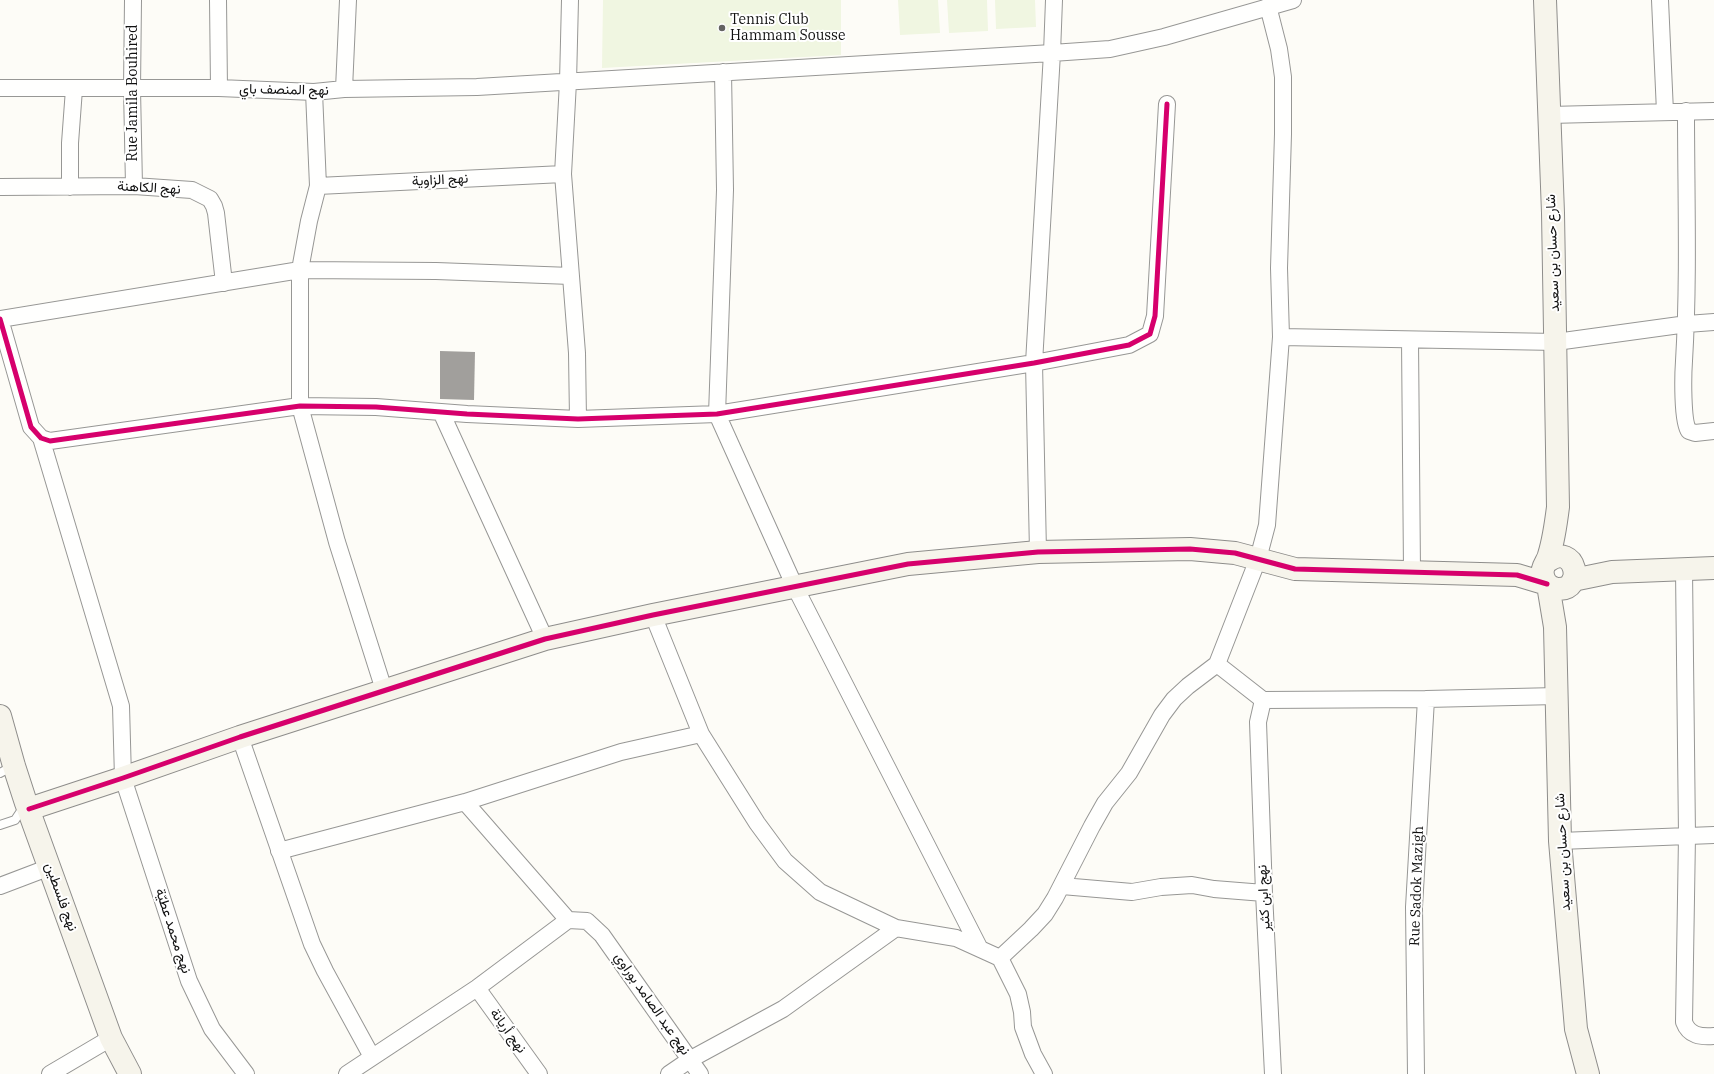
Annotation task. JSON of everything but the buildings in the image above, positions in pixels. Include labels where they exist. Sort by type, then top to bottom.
[{"type":"street","name":"Rue Jamila Bouhired","points":[[133,0],[132,89],[134,186]]},
{"type":"street","points":[[218,0],[219,88]]},
{"type":"street","points":[[344,89],[348,0]]},
{"type":"street","points":[[570,0],[568,82],[563,174],[577,353],[578,419]]},
{"type":"street","points":[[1038,552],[1034,363],[1054,0]]},
{"type":"street","name":"نهج المنصف باي","points":[[0,88],[219,88],[314,92],[344,89],[477,87],[1052,53],[1110,49],[1164,37],[1293,0]]},
{"type":"street","name":"شارع حسان بن سعيد","points":[[1545,0],[1556,342],[1558,507],[1547,573],[1555,627],[1560,841],[1576,1029],[1588,1074]]},
{"type":"street","points":[[1660,0],[1665,112]]},
{"type":"street","points":[[1000,958],[1045,914],[1062,886],[1095,820],[1105,804],[1129,773],[1162,715],[1174,699],[1217,664],[1258,559],[1267,525],[1281,337],[1279,268],[1283,77],[1279,49],[1268,6]]},
{"type":"street","points":[[723,72],[725,197],[717,414],[795,587],[980,949]]},
{"type":"street","points":[[70,187],[70,143],[74,89]]},
{"type":"street","points":[[314,92],[318,186],[309,221],[300,270],[300,406],[337,542],[384,690]]},
{"type":"street","points":[[41,438],[50,441],[300,406],[376,407],[578,419],[717,414],[1034,363],[1129,345],[1150,334],[1155,316],[1167,104]]},
{"type":"street","points":[[1686,111],[1686,324],[1684,407],[1687,428],[1695,433],[1714,431]]},
{"type":"street","points":[[1549,115],[1714,111]]},
{"type":"street","name":"نهج الزاوية","points":[[318,186],[563,174]]},
{"type":"street","name":"نهج الكاهنة","points":[[0,187],[134,186],[192,190],[210,199],[214,206],[224,283]]},
{"type":"street","points":[[0,319],[300,270],[436,271],[570,276]]},
{"type":"street","name":"نهج محمد عطيّة","points":[[0,319],[31,427],[41,438],[121,706],[124,778],[189,981],[212,1029],[246,1074]]},
{"type":"street","points":[[1281,337],[1556,342],[1686,324],[1714,322]]},
{"type":"street","points":[[1410,340],[1412,571]]},
{"type":"street","points":[[441,412],[545,639]]},
{"type":"street","name":"شارع حسان بن سعيد","points":[[1555,627],[1571,572],[1558,507]]},
{"type":"street","points":[[28,806],[124,778],[240,737],[545,639],[653,615],[908,564],[1038,552],[1190,549],[1236,553],[1295,569],[1517,575],[1532,572],[1547,573]]},
{"type":"street","points":[[1561,556],[1571,572],[1567,587],[1557,589],[1547,573],[1552,558],[1561,556]]},
{"type":"street","points":[[1571,572],[1714,568]]},
{"type":"street","points":[[1684,570],[1687,836],[1684,1022],[1689,1032],[1702,1037],[1714,1036]]},
{"type":"street","points":[[653,615],[701,734],[757,823],[785,860],[820,892],[896,928],[956,938],[1000,958],[1018,994],[1022,1012],[1023,1027],[1033,1054],[1044,1074]]},
{"type":"street","points":[[1217,664],[1263,700],[1426,699],[1557,696]]},
{"type":"street","name":"Rue Sadok Mazigh","points":[[1416,1074],[1414,907],[1426,699]]},
{"type":"street","name":"نهج ابن كثير","points":[[1263,700],[1258,722],[1264,893],[1273,1074]]},
{"type":"street","name":"نهج فلسطين","points":[[1,728],[7,769],[28,806],[111,1038],[130,1074]]},
{"type":"street","points":[[279,851],[465,802],[621,752],[701,734]]},
{"type":"street","points":[[240,737],[312,944],[324,971],[372,1057]]},
{"type":"street","points":[[347,1074],[477,988],[568,920],[465,802]]},
{"type":"street","points":[[1560,841],[1714,835]]},
{"type":"street","points":[[0,886],[50,867]]},
{"type":"street","points":[[1062,886],[1132,892],[1192,884],[1214,889],[1264,893]]},
{"type":"street","name":"نهج عبد الصامد بوراوي","points":[[568,920],[587,921],[602,935],[691,1059],[700,1074]]},
{"type":"street","points":[[669,1074],[691,1059],[783,1009],[896,928]]},
{"type":"street","name":"نهج أريانة","points":[[477,988],[539,1074]]},
{"type":"street","points":[[50,1074],[111,1038]]},
{"type":"lane","points":[[0,825],[15,820],[28,806]]},
{"type":"green space","name":"Tennis Club Hammam Sousse","points":[[603,0],[841,0],[841,55],[602,68]]},
{"type":"green space","points":[[898,0],[938,0],[940,33],[900,35]]},
{"type":"green space","points":[[947,0],[987,0],[988,31],[949,33]]},
{"type":"green space","points":[[995,0],[1035,0],[1036,27],[996,29]]},
{"type":"cycle path","points":[[0,319],[31,427],[41,438],[50,441],[300,406],[376,407],[467,414],[578,419],[717,414],[1034,363],[1129,345],[1150,334],[1155,316],[1167,104]]},
{"type":"cycle path","points":[[29,809],[240,737],[545,639],[653,615],[908,564],[1038,552],[1190,549],[1235,553],[1295,569],[1517,575],[1547,584]]},
{"type":"place","name":"Tennis Club Hammam Sousse","points":[[722,28]]}]
